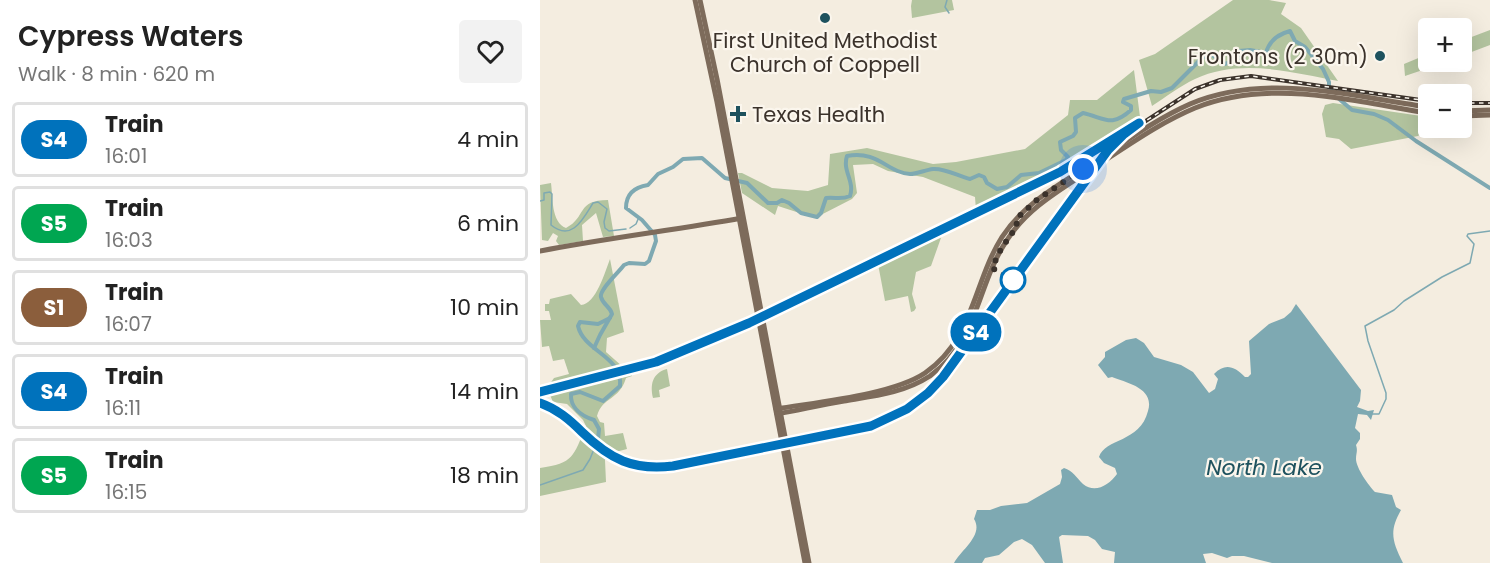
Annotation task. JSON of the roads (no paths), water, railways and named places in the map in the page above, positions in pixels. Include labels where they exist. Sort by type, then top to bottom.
[{"type":"main road","points":[[695,0],[724,124],[807,563]]},
{"type":"main road","points":[[700,0],[719,102]]},
{"type":"main road","points":[[1148,122],[1202,100],[1276,87],[1325,92],[1418,111]]},
{"type":"main road","points":[[1070,181],[1178,116],[1220,100],[1250,92],[1347,98],[1418,106]]},
{"type":"main road","points":[[1472,113],[1490,110]]},
{"type":"main road","points":[[1472,114],[1490,115]]},
{"type":"main road","points":[[778,411],[887,389],[930,372],[963,336],[975,317],[1000,245],[1017,222],[1070,181],[1167,115]]},
{"type":"main road","points":[[540,251],[601,239],[714,222],[718,219],[741,217]]},
{"type":"water","name":"North Lake","points":[[1296,304],[1361,390],[1357,407],[1368,411],[1374,410],[1371,420],[1367,415],[1358,414],[1355,428],[1360,433],[1360,439],[1356,445],[1356,459],[1363,477],[1375,492],[1392,495],[1396,507],[1401,510],[1393,536],[1403,563],[1272,563],[1244,556],[1227,558],[1212,553],[1203,554],[1206,563],[1114,563],[1115,552],[1102,549],[1095,540],[1088,536],[1062,535],[1059,537],[1063,563],[1045,563],[1032,545],[1022,539],[1014,542],[999,555],[985,558],[982,563],[954,563],[974,537],[976,525],[974,519],[977,510],[990,510],[1001,506],[1027,503],[1060,484],[1061,470],[1064,468],[1083,484],[1092,488],[1106,485],[1117,474],[1115,468],[1104,463],[1099,457],[1108,446],[1138,429],[1144,421],[1149,403],[1144,392],[1132,384],[1112,377],[1108,378],[1098,365],[1105,357],[1105,352],[1126,340],[1136,338],[1144,343],[1154,357],[1181,365],[1193,372],[1209,393],[1215,389],[1218,379],[1214,374],[1222,368],[1233,368],[1245,377],[1251,374],[1249,341],[1269,324],[1284,318]]},
{"type":"waterway","points":[[947,0],[945,7],[949,13]]},
{"type":"waterway","points":[[594,348],[612,314],[602,300],[603,290],[624,265],[645,264],[649,261],[656,241],[655,235],[642,220],[626,208],[628,199],[635,189],[648,185],[658,174],[683,159],[702,158],[725,178],[747,183],[768,203],[777,203],[782,200],[801,213],[817,217],[821,213],[826,198],[850,196],[847,156],[867,156],[902,173],[910,174],[938,169],[970,179],[979,175],[997,189],[1007,187],[1021,175],[1039,173],[1066,160],[1068,157],[1061,150],[1060,142],[1073,136],[1076,132],[1075,118],[1083,113],[1108,120],[1118,119],[1131,110],[1131,106],[1123,102],[1124,99],[1172,88],[1202,58],[1211,54],[1225,64],[1239,58],[1239,51],[1250,50],[1266,53],[1269,45],[1275,39],[1290,31],[1295,41],[1305,47],[1323,69],[1329,82],[1329,88],[1333,92]]},
{"type":"waterway","points":[[1338,98],[1352,110],[1374,114],[1388,120],[1416,141],[1490,188]]},
{"type":"waterway","points":[[540,201],[544,200],[544,193],[552,194],[551,225],[558,230],[571,230],[581,221],[593,203],[598,202],[607,209],[605,228],[609,231],[626,229]]},
{"type":"waterway","points":[[630,228],[636,224],[639,217]]},
{"type":"waterway","points":[[1371,414],[1379,414],[1386,399],[1386,393],[1365,326],[1394,310],[1442,277],[1470,263],[1474,244],[1467,236],[1468,234],[1490,231]]},
{"type":"waterway","points":[[598,439],[599,429],[594,420],[578,411],[572,403],[571,394],[580,392],[603,401],[620,386],[616,368],[588,342],[578,326],[580,322],[598,324],[610,318]]},
{"type":"waterway","points":[[540,485],[583,470],[598,439]]},
{"type":"railway","points":[[540,405],[573,424],[611,457],[626,465],[645,469],[670,468],[864,429],[892,419],[918,403],[943,379],[1112,149],[1138,126],[1195,89],[1220,80],[1251,76],[1418,100]]},
{"type":"railway","points":[[1472,103],[1490,103]]},
{"type":"railway","points":[[540,392],[643,365],[679,353],[758,318],[1034,185],[1114,139]]},
{"type":"train","name":"S4","points":[[540,392],[656,362],[749,323],[1060,172],[1139,123],[1108,150],[943,377],[917,402],[891,418],[860,429],[660,468],[626,463],[612,456],[603,451],[562,414],[540,403]]},
{"type":"place","name":"First United Methodist Church of Coppell","points":[[825,18]]},
{"type":"place","name":"Frontons (2 30m)","points":[[1380,56]]},
{"type":"place","name":"Texas Health","points":[[738,114]]}]
